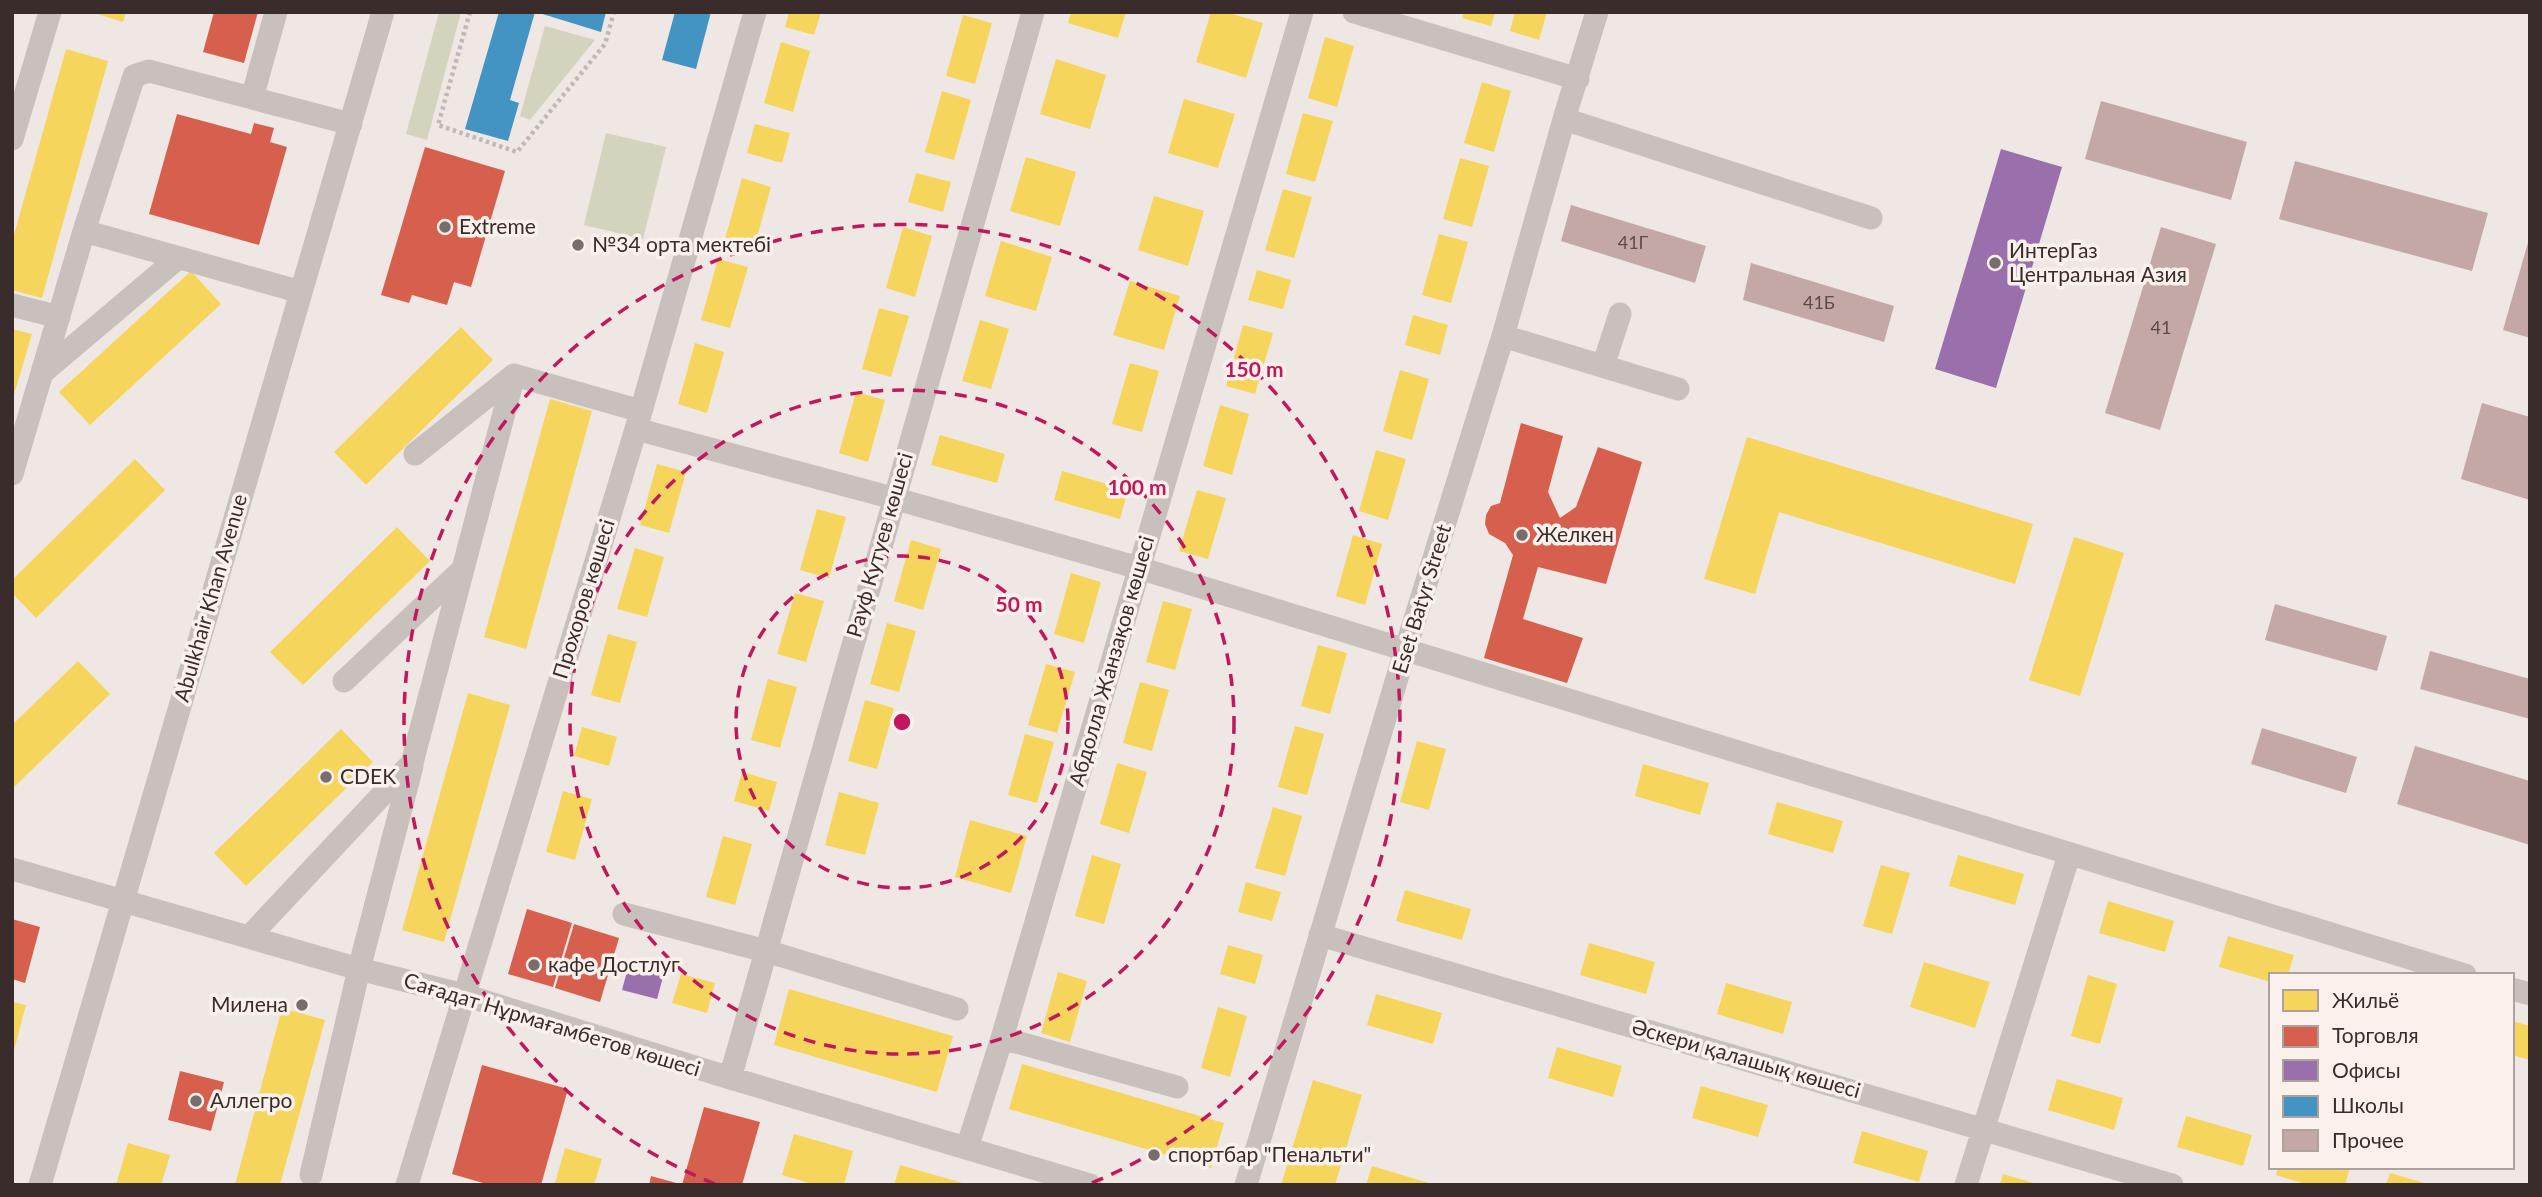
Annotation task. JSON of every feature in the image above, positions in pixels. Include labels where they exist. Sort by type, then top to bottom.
[{"type":"street","points":[[12,139],[50,12]]},
{"type":"street","points":[[252,98],[275,12]]},
{"type":"street","name":"Abulkhair Khan Avenue","points":[[40,1185],[383,12]]},
{"type":"street","name":"Прохоров көшесі","points":[[407,1185],[639,420],[755,12]]},
{"type":"street","name":"Рауф Кутуев көшесі","points":[[730,1078],[1033,12]]},
{"type":"street","name":"Абдолла Жанзақов көшесі","points":[[967,1148],[1002,1038],[1302,12]]},
{"type":"street","points":[[1354,12],[1578,79]]},
{"type":"street","name":"Eset Batyr Street","points":[[1246,1185],[1406,648],[1503,336],[1564,119],[1598,12]]},
{"type":"street","points":[[12,474],[84,231],[134,76],[149,71],[351,124]]},
{"type":"street","points":[[1564,119],[1871,218]]},
{"type":"street","points":[[84,231],[301,292]]},
{"type":"street","points":[[42,373],[178,258]]},
{"type":"street","points":[[12,305],[59,317]]},
{"type":"street","points":[[1603,366],[1620,313]]},
{"type":"street","points":[[1503,336],[1678,389]]},
{"type":"street","points":[[514,375],[639,420],[893,498],[1406,648],[2069,855],[2458,973]]},
{"type":"street","points":[[415,454],[514,375]]},
{"type":"street","points":[[311,1175],[359,970],[514,375]]},
{"type":"street","points":[[344,681],[463,569]]},
{"type":"street","points":[[249,937],[412,763]]},
{"type":"street","points":[[1966,1185],[2069,855]]},
{"type":"street","name":"Сағадат Нұрмағамбетов көшесі","points":[[12,869],[359,970],[464,995],[967,1148],[1048,1179],[1090,1185]]},
{"type":"street","points":[[624,914],[766,951],[957,1009]]},
{"type":"street","name":"Әскери қалашық көшесі","points":[[1320,935],[2172,1185]]},
{"type":"street","points":[[1002,1038],[1177,1087]]},
{"type":"path","points":[[470,12],[438,125],[517,152],[606,44],[614,12]]},
{"type":"green space","points":[[439,12],[461,12],[427,140],[406,134]]},
{"type":"green space","points":[[545,26],[595,40],[530,120],[520,116]]},
{"type":"green space","points":[[606,133],[666,147],[643,239],[584,225]]},
{"type":"building: Жильё","points":[[91,12],[126,12],[123,22]]},
{"type":"building: Жильё","points":[[789,12],[821,12],[814,35],[785,27]]},
{"type":"building: Жильё","points":[[1071,12],[1126,12],[1118,38],[1068,23]]},
{"type":"building: Жильё","points":[[1211,12],[1226,12],[1263,23],[1246,78],[1196,62]]},
{"type":"building: Жильё","points":[[1464,12],[1495,12],[1491,26],[1462,18]]},
{"type":"building: Жильё","points":[[1515,12],[1547,12],[1539,40],[1510,31]]},
{"type":"building: Жильё","points":[[963,15],[992,23],[975,84],[946,76]]},
{"type":"building: Жильё","points":[[1325,37],[1354,46],[1337,107],[1308,98]]},
{"type":"building: Жильё","points":[[781,42],[810,51],[793,112],[764,103]]},
{"type":"building: Жильё","points":[[66,49],[108,61],[42,298],[12,290],[12,242]]},
{"type":"building: Жильё","points":[[1056,59],[1106,75],[1090,129],[1040,114]]},
{"type":"building: Жильё","points":[[1482,82],[1511,91],[1494,152],[1464,143]]},
{"type":"building: Жильё","points":[[942,91],[971,100],[954,160],[925,152]]},
{"type":"building: Жильё","points":[[1184,99],[1235,114],[1218,168],[1168,153]]},
{"type":"building: Жильё","points":[[1303,113],[1333,121],[1315,182],[1286,174]]},
{"type":"building: Жильё","points":[[755,124],[790,133],[782,163],[747,153]]},
{"type":"building: Жильё","points":[[1026,157],[1076,172],[1060,226],[1010,211]]},
{"type":"building: Жильё","points":[[1460,158],[1489,166],[1472,227],[1443,219]]},
{"type":"building: Жильё","points":[[916,173],[951,182],[943,212],[908,202]]},
{"type":"building: Жильё","points":[[742,178],[771,187],[754,248],[725,239]]},
{"type":"building: Жильё","points":[[1283,189],[1312,197],[1294,258],[1265,250]]},
{"type":"building: Жильё","points":[[1154,196],[1204,211],[1188,266],[1138,250]]},
{"type":"building: Жильё","points":[[903,227],[932,236],[915,297],[886,288]]},
{"type":"building: Жильё","points":[[1439,234],[1468,242],[1451,303],[1422,295]]},
{"type":"building: Жильё","points":[[1001,241],[1052,257],[1036,311],[985,296]]},
{"type":"building: Жильё","points":[[718,259],[748,267],[730,328],[701,320]]},
{"type":"building: Жильё","points":[[1257,270],[1291,280],[1283,309],[1248,300]]},
{"type":"building: Жильё","points":[[191,271],[221,304],[90,425],[59,392]]},
{"type":"building: Жильё","points":[[1130,281],[1180,296],[1164,350],[1113,335]]},
{"type":"building: Жильё","points":[[879,308],[909,316],[891,377],[862,369]]},
{"type":"building: Жильё","points":[[1413,315],[1448,325],[1440,355],[1405,345]]},
{"type":"building: Жильё","points":[[980,320],[1009,329],[991,389],[962,381]]},
{"type":"building: Жильё","points":[[1243,325],[1273,333],[1255,394],[1226,386]]},
{"type":"building: Жильё","points":[[461,327],[493,360],[366,485],[334,452]]},
{"type":"building: Жильё","points":[[12,329],[32,334],[13,398],[12,398]]},
{"type":"building: Жильё","points":[[695,343],[724,352],[707,413],[678,404]]},
{"type":"building: Жильё","points":[[1130,363],[1159,371],[1142,432],[1112,424]]},
{"type":"building: Жильё","points":[[1400,370],[1429,379],[1412,440],[1383,431]]},
{"type":"building: Жильё","points":[[856,392],[885,400],[868,462],[839,453]]},
{"type":"building: Жильё","points":[[550,399],[592,411],[526,649],[484,637]]},
{"type":"building: Жильё","points":[[1220,405],[1249,414],[1232,475],[1203,466]]},
{"type":"building: Жильё","points":[[940,435],[1005,454],[997,483],[931,465]]},
{"type":"building: Жильё","points":[[1747,437],[2033,524],[2015,584],[1779,512],[1755,594],[1704,579]]},
{"type":"building: Жильё","points":[[1376,450],[1406,459],[1388,520],[1359,511]]},
{"type":"building: Жильё","points":[[135,459],[165,490],[36,618],[12,593],[12,580]]},
{"type":"building: Жильё","points":[[657,464],[686,472],[669,533],[640,525]]},
{"type":"building: Жильё","points":[[1062,471],[1128,490],[1120,519],[1054,500]]},
{"type":"building: Жильё","points":[[1197,490],[1226,498],[1208,559],[1179,551]]},
{"type":"building: Жильё","points":[[817,509],[846,517],[829,578],[800,570]]},
{"type":"building: Жильё","points":[[397,527],[430,561],[303,685],[270,652]]},
{"type":"building: Жильё","points":[[1353,535],[1382,544],[1365,605],[1336,596]]},
{"type":"building: Жильё","points":[[2074,537],[2124,553],[2080,696],[2029,680]]},
{"type":"building: Жильё","points":[[911,540],[941,549],[923,610],[894,601]]},
{"type":"building: Жильё","points":[[635,548],[664,557],[647,617],[617,609]]},
{"type":"building: Жильё","points":[[1071,573],[1101,582],[1084,643],[1054,634]]},
{"type":"building: Жильё","points":[[795,593],[824,601],[806,662],[777,654]]},
{"type":"building: Жильё","points":[[1163,601],[1192,609],[1175,670],[1146,662]]},
{"type":"building: Жильё","points":[[887,623],[916,631],[899,692],[870,684]]},
{"type":"building: Жильё","points":[[608,634],[637,642],[620,703],[591,695]]},
{"type":"building: Жильё","points":[[1318,645],[1347,653],[1330,714],[1301,706]]},
{"type":"building: Жильё","points":[[78,661],[110,694],[12,789],[12,725]]},
{"type":"building: Жильё","points":[[1046,664],[1075,672],[1057,733],[1028,725]]},
{"type":"building: Жильё","points":[[768,679],[797,687],[780,748],[751,740]]},
{"type":"building: Жильё","points":[[1140,682],[1169,690],[1152,751],[1123,743]]},
{"type":"building: Жильё","points":[[468,693],[510,705],[444,942],[402,930]]},
{"type":"building: Жильё","points":[[865,700],[894,708],[877,769],[848,761]]},
{"type":"building: Жильё","points":[[1295,726],[1324,734],[1307,795],[1278,787]]},
{"type":"building: Жильё","points":[[582,727],[617,737],[609,766],[574,756]]},
{"type":"building: Жильё","points":[[341,729],[373,762],[246,886],[214,853]]},
{"type":"building: Жильё","points":[[1025,734],[1054,742],[1037,803],[1008,795]]},
{"type":"building: Жильё","points":[[1417,741],[1446,749],[1429,810],[1400,802]]},
{"type":"building: Жильё","points":[[1117,763],[1147,772],[1129,833],[1100,824]]},
{"type":"building: Жильё","points":[[1643,764],[1709,783],[1700,815],[1635,796]]},
{"type":"building: Жильё","points":[[742,772],[777,782],[769,811],[734,801]]},
{"type":"building: Жильё","points":[[563,791],[592,799],[575,860],[546,852]]},
{"type":"building: Жильё","points":[[839,792],[879,803],[865,855],[825,845]]},
{"type":"building: Жильё","points":[[1777,802],[1843,821],[1833,853],[1768,834]]},
{"type":"building: Жильё","points":[[1273,807],[1302,816],[1285,876],[1255,868]]},
{"type":"building: Жильё","points":[[970,820],[1027,836],[1011,893],[955,877]]},
{"type":"building: Жильё","points":[[723,836],[752,844],[735,905],[706,897]]},
{"type":"building: Жильё","points":[[1092,855],[1121,864],[1104,924],[1075,916]]},
{"type":"building: Жильё","points":[[1958,855],[2024,874],[2015,905],[1949,886]]},
{"type":"building: Жильё","points":[[1881,865],[1910,873],[1892,934],[1863,926]]},
{"type":"building: Жильё","points":[[1246,882],[1281,892],[1272,921],[1238,912]]},
{"type":"building: Жильё","points":[[1405,890],[1471,909],[1462,940],[1396,921]]},
{"type":"building: Жильё","points":[[2108,901],[2174,921],[2165,952],[2099,933]]},
{"type":"building: Жильё","points":[[2228,936],[2294,955],[2289,973],[2269,973],[2269,981],[2219,967]]},
{"type":"building: Жильё","points":[[1589,943],[1655,962],[1646,994],[1580,975]]},
{"type":"building: Жильё","points":[[1228,945],[1263,955],[1255,984],[1220,974]]},
{"type":"building: Жильё","points":[[1924,962],[1990,982],[1975,1028],[1910,1007]]},
{"type":"building: Жильё","points":[[1058,972],[1087,981],[1070,1042],[1041,1033]]},
{"type":"building: Жильё","points":[[681,974],[715,983],[707,1013],[672,1003]]},
{"type":"building: Жильё","points":[[2088,975],[2117,984],[2100,1044],[2071,1036]]},
{"type":"building: Жильё","points":[[1726,983],[1792,1002],[1783,1034],[1717,1014]]},
{"type":"building: Жильё","points":[[789,989],[953,1036],[937,1092],[774,1045]]},
{"type":"building: Жильё","points":[[1376,994],[1442,1013],[1433,1044],[1367,1025]]},
{"type":"building: Жильё","points":[[12,1002],[26,1005],[13,1054],[12,1054]]},
{"type":"building: Жильё","points":[[1218,1007],[1247,1016],[1230,1077],[1201,1068]]},
{"type":"building: Жильё","points":[[282,1008],[325,1020],[280,1185],[235,1185]]},
{"type":"building: Жильё","points":[[2514,1022],[2530,1026],[2530,1060],[2514,1056]]},
{"type":"building: Жильё","points":[[1557,1047],[1622,1066],[1613,1097],[1548,1078]]},
{"type":"building: Жильё","points":[[1022,1064],[1224,1123],[1211,1168],[1009,1109]]},
{"type":"building: Жильё","points":[[2057,1079],[2123,1098],[2114,1130],[2048,1110]]},
{"type":"building: Жильё","points":[[1313,1080],[1362,1095],[1335,1185],[1281,1185]]},
{"type":"building: Жильё","points":[[1701,1086],[1768,1105],[1758,1137],[1692,1118]]},
{"type":"building: Жильё","points":[[2186,1116],[2252,1135],[2243,1166],[2177,1147]]},
{"type":"building: Жильё","points":[[1862,1131],[1928,1151],[1919,1182],[1853,1163]]},
{"type":"building: Жильё","points":[[794,1134],[853,1151],[844,1185],[816,1185],[782,1175]]},
{"type":"building: Жильё","points":[[128,1143],[170,1155],[161,1185],[116,1185]]},
{"type":"building: Жильё","points":[[565,1148],[602,1159],[594,1185],[555,1183]]},
{"type":"building: Жильё","points":[[900,1165],[966,1184],[966,1185],[894,1185]]},
{"type":"building: Жильё","points":[[1372,1166],[1432,1184],[1432,1185],[1366,1185]]},
{"type":"building: Жильё","points":[[2278,1169],[2349,1169],[2345,1185],[2309,1185],[2276,1175]]},
{"type":"building: Жильё","points":[[2390,1173],[2428,1184],[2428,1185],[2386,1185]]},
{"type":"building: Жильё","points":[[2003,1174],[2037,1184],[2000,1185]]},
{"type":"building: Торговля","points":[[214,12],[258,12],[244,63],[203,52]]},
{"type":"building: Торговля","points":[[177,114],[251,134],[254,123],[274,128],[270,142],[287,147],[259,245],[149,214]]},
{"type":"building: Торговля","name":"Extreme","points":[[425,147],[505,171],[471,287],[454,282],[447,305],[412,295],[409,303],[381,295]]},
{"type":"building: Торговля","points":[[1521,423],[1563,436],[1548,492],[1560,518],[1576,507],[1598,447],[1642,462],[1606,584],[1538,567],[1523,619],[1583,638],[1567,683],[1484,658],[1513,555],[1505,543],[1489,534],[1485,524],[1486,515],[1491,506],[1500,503]]},
{"type":"building: Торговля","points":[[527,909],[572,923],[553,987],[508,974]]},
{"type":"building: Торговля","points":[[12,919],[40,927],[25,983],[12,979]]},
{"type":"building: Торговля","points":[[574,924],[619,938],[600,1002],[555,988]]},
{"type":"building: Торговля","points":[[482,1065],[568,1089],[541,1185],[490,1185],[452,1174]]},
{"type":"building: Торговля","name":"Аллегро","points":[[180,1071],[224,1082],[211,1131],[168,1120]]},
{"type":"building: Торговля","points":[[704,1107],[760,1122],[742,1185],[682,1185]]},
{"type":"building: Торговля","points":[[651,1176],[680,1184],[680,1185],[649,1185]]},
{"type":"building: Офисы","points":[[2001,149],[2062,167],[1996,388],[1935,369]]},
{"type":"building: Офисы","points":[[630,960],[665,970],[657,999],[622,990]]},
{"type":"building: Школы","points":[[499,12],[535,12],[510,100],[519,103],[508,141],[465,129]]},
{"type":"building: Школы","points":[[536,12],[606,12],[601,32]]},
{"type":"building: Школы","points":[[675,12],[711,12],[696,69],[662,60]]},
{"type":"building: Прочее","points":[[2101,101],[2247,142],[2231,200],[2085,159]]},
{"type":"building: Прочее","points":[[2295,161],[2488,213],[2472,271],[2279,219]]},
{"type":"building: Прочее","points":[[1571,205],[1706,246],[1695,283],[1561,241]]},
{"type":"building: Прочее","points":[[2161,227],[2216,244],[2160,430],[2105,413]]},
{"type":"building: Прочее","points":[[2530,240],[2530,338],[2503,330]]},
{"type":"building: Прочее","points":[[1751,263],[1894,306],[1884,342],[1743,300]]},
{"type":"building: Прочее","points":[[2482,403],[2530,417],[2530,500],[2461,479]]},
{"type":"building: Прочее","points":[[2275,604],[2387,636],[2377,671],[2265,640]]},
{"type":"building: Прочее","points":[[2430,651],[2530,679],[2530,719],[2420,689]]},
{"type":"building: Прочее","points":[[2262,728],[2357,757],[2346,793],[2251,764]]},
{"type":"building: Прочее","points":[[2415,746],[2530,781],[2530,845],[2397,804]]},
{"type":"place","name":"Extreme","points":[[445,227]]},
{"type":"place","name":"№34 орта мектебі","points":[[578,245]]},
{"type":"place","name":"ИнтерГаз Центральная Азия","points":[[1995,263]]},
{"type":"place","name":"Желкен","points":[[1522,535]]},
{"type":"place","name":"CDEK","points":[[326,777]]},
{"type":"place","name":"кафе Достлуг","points":[[534,965]]},
{"type":"place","name":"Милена","points":[[302,1005]]},
{"type":"place","name":"Аллегро","points":[[196,1101]]},
{"type":"place","name":"спортбар \"Пенальти\"","points":[[1154,1155]]}]
